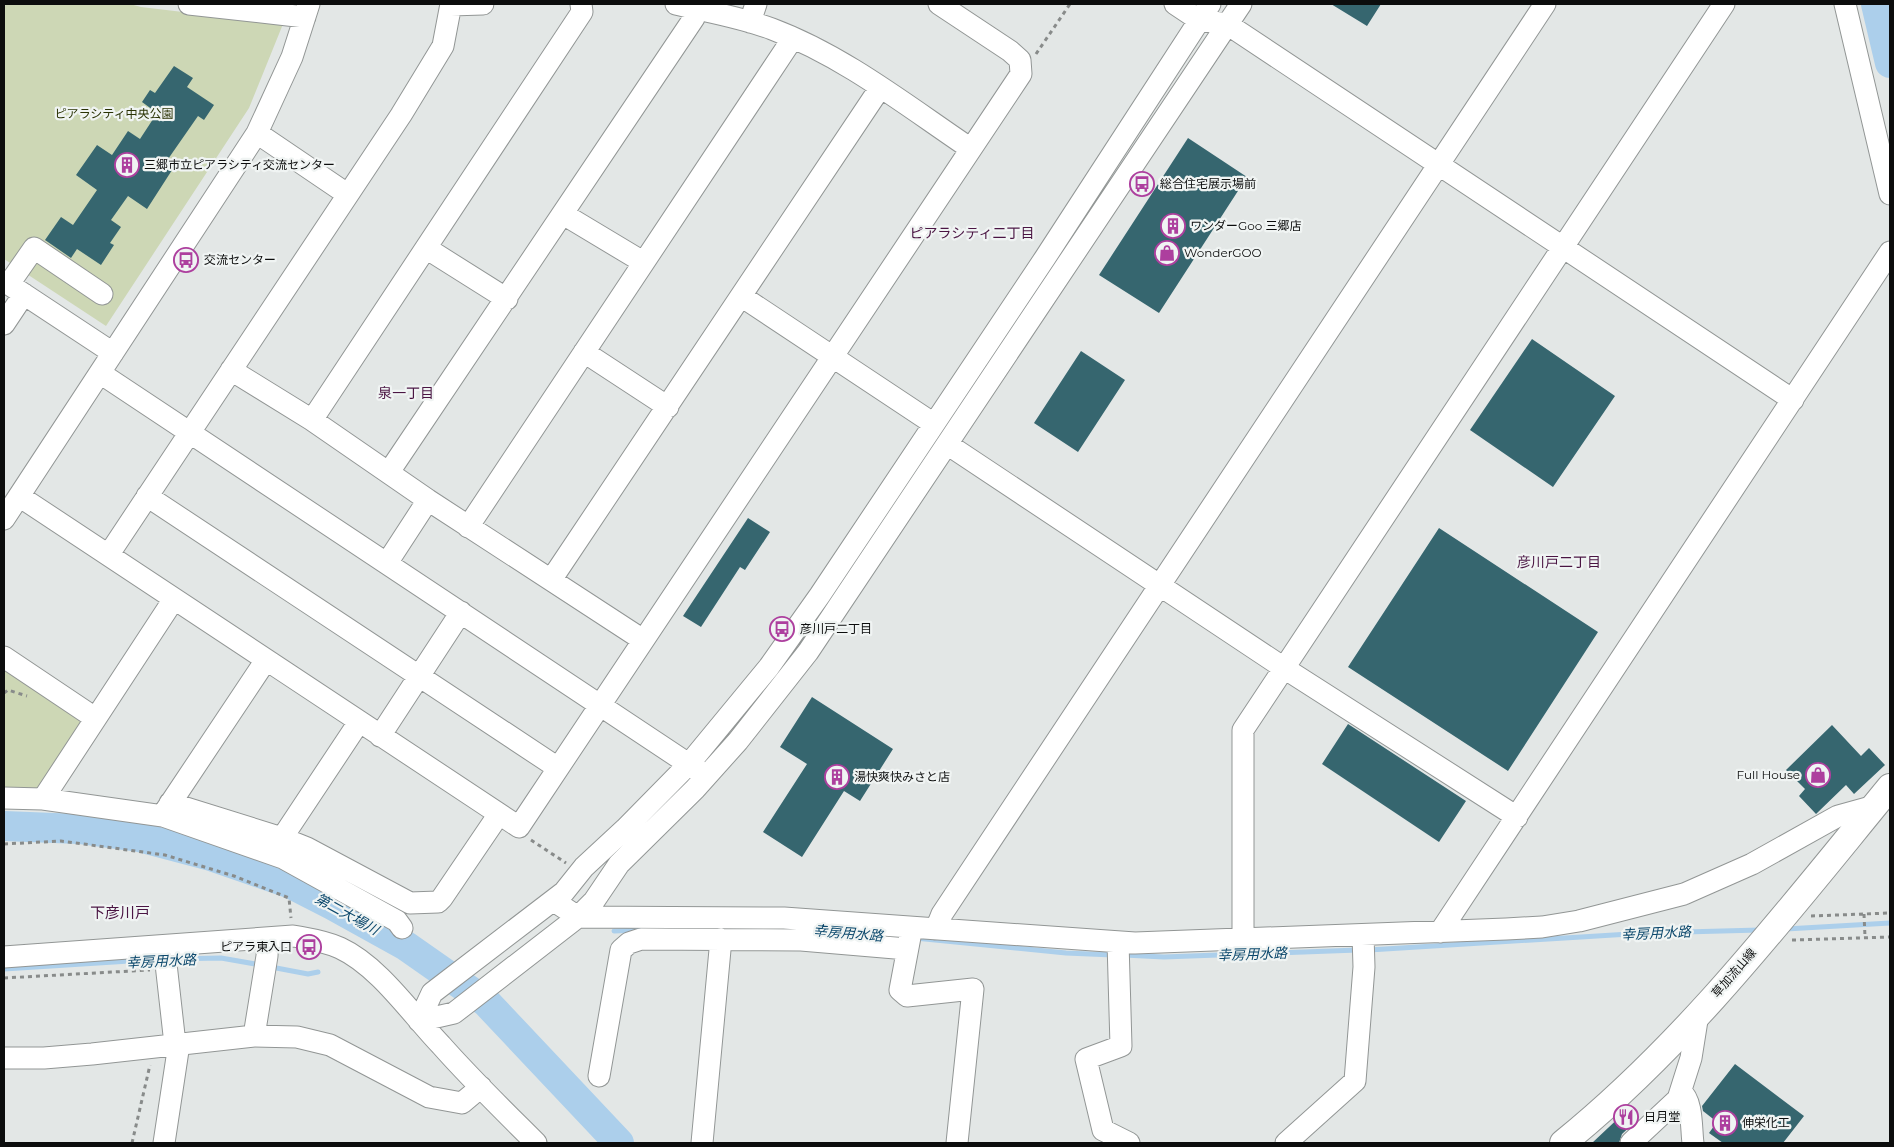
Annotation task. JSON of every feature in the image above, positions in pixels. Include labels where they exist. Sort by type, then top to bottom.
[{"type":"main road","name":"草加流山線","points":[[1562,1143],[1630,1083],[1698,1014],[1882,797]]},
{"type":"street","points":[[4,519],[257,133],[292,57],[307,10],[188,4]]},
{"type":"street","points":[[109,554],[401,115],[443,46],[451,4],[483,4]]},
{"type":"street","points":[[312,420],[582,12],[581,4]]},
{"type":"street","points":[[19,496],[519,827],[1021,74],[1020,60],[1010,51],[939,4]]},
{"type":"street","points":[[1175,4],[1205,12],[1227,24],[1793,400]]},
{"type":"street","points":[[1216,4],[1227,24]]},
{"type":"street","points":[[419,1021],[454,1013],[578,917],[594,901],[620,864],[708,776],[772,700],[808,652],[1241,4]]},
{"type":"street","points":[[936,929],[942,914],[1545,4]]},
{"type":"street","points":[[1243,941],[1243,730],[1724,4]]},
{"type":"street","points":[[1845,4],[1890,194]]},
{"type":"street","points":[[686,6],[753,13],[793,38],[840,62],[971,149]]},
{"type":"street","points":[[388,472],[507,299],[694,18],[686,6]]},
{"type":"street","points":[[419,1021],[432,993],[554,901],[584,867],[625,829],[688,764],[769,666],[934,424],[1205,12]]},
{"type":"street","points":[[468,526],[793,38]]},
{"type":"street","points":[[551,580],[880,88]]},
{"type":"street","points":[[257,133],[347,194]]},
{"type":"street","points":[[563,214],[643,262]]},
{"type":"street","points":[[4,324],[12,286],[34,248],[102,294]]},
{"type":"street","points":[[426,248],[507,299]]},
{"type":"street","points":[[1440,932],[1890,252]]},
{"type":"street","points":[[12,286],[113,353]]},
{"type":"street","points":[[741,296],[934,424]]},
{"type":"street","points":[[584,352],[668,407]]},
{"type":"street","points":[[231,370],[312,420],[428,500],[642,640]]},
{"type":"street","points":[[100,373],[708,776]]},
{"type":"street","points":[[948,444],[1284,668],[1517,817]]},
{"type":"street","points":[[147,496],[558,768]]},
{"type":"street","points":[[387,562],[428,500]]},
{"type":"street","points":[[43,799],[174,599]]},
{"type":"street","points":[[380,736],[461,612]]},
{"type":"street","points":[[4,657],[95,718]]},
{"type":"street","points":[[166,809],[266,660]]},
{"type":"street","points":[[282,838],[359,722]]},
{"type":"street","points":[[554,901],[578,917],[784,918],[936,929],[1118,950],[1243,941],[1542,927],[1579,920],[1684,894],[1752,864],[1838,816],[1882,797]]},
{"type":"street","points":[[4,798],[43,799],[166,809],[282,838],[307,848],[410,903],[438,902],[498,814]]},
{"type":"street","points":[[166,809],[283,858],[397,921],[402,928]]},
{"type":"street","points":[[912,927],[900,990],[907,996],[973,989],[957,1143]]},
{"type":"street","points":[[1286,1143],[1355,1081],[1364,935]]},
{"type":"street","points":[[4,957],[266,956],[292,936],[313,939],[341,948],[378,976],[406,1003],[419,1021],[536,1143]]},
{"type":"street","points":[[599,1076],[621,950],[628,943],[641,939],[802,940],[907,949]]},
{"type":"street","points":[[702,1143],[721,939]]},
{"type":"street","points":[[1118,950],[1121,1046],[1086,1059],[1103,1130],[1129,1143]]},
{"type":"street","points":[[164,1143],[177,1044],[165,956]]},
{"type":"street","points":[[254,1036],[266,956]]},
{"type":"street","points":[[1631,1143],[1678,1099],[1691,1058],[1698,1014]]},
{"type":"street","points":[[4,1058],[44,1058],[254,1036],[297,1037],[318,1041],[429,1097],[462,1103],[481,1087]]},
{"type":"street","points":[[1681,1092],[1685,1095],[1688,1106],[1694,1143]]},
{"type":"path","points":[[1021,74],[1070,4]]},
{"type":"path","points":[[4,693],[8,690],[34,698]]},
{"type":"path","points":[[519,827],[524,834],[566,862]]},
{"type":"path","points":[[4,844],[61,841],[119,848],[165,855],[234,876],[289,898],[292,936]]},
{"type":"path","points":[[1771,930],[1864,914],[1890,913]]},
{"type":"path","points":[[1864,914],[1865,938]]},
{"type":"path","points":[[1771,930],[1865,938],[1890,937]]},
{"type":"path","points":[[4,978],[165,956]]},
{"type":"path","points":[[132,1143],[144,1098],[153,1047]]},
{"type":"green space","name":"ピアラシティ中央公園","points":[[6,4],[130,4],[141,7],[283,24],[249,108],[106,326],[4,259],[4,8]]},
{"type":"green space","points":[[4,668],[79,718],[81,727],[39,787],[31,791],[4,791]]},
{"type":"building","points":[[1331,4],[1381,4],[1367,26]]},
{"type":"building","name":"三郷市立ピアラシティ交流センター","points":[[174,66],[193,78],[187,87],[214,105],[204,120],[198,116],[166,162],[174,167],[147,209],[128,196],[111,220],[121,227],[110,243],[114,245],[101,265],[77,249],[71,258],[45,240],[61,217],[73,225],[97,190],[76,175],[97,145],[112,155],[128,131],[140,139],[157,113],[142,102],[150,90],[155,93]]},
{"type":"building","name":"ワンダーGoo 三郷店","points":[[1188,138],[1247,177],[1159,313],[1099,275]]},
{"type":"building","points":[[1532,339],[1615,396],[1553,487],[1470,430]]},
{"type":"building","points":[[1081,351],[1125,380],[1078,452],[1034,423]]},
{"type":"building","points":[[748,518],[770,532],[745,570],[740,567],[701,627],[683,616]]},
{"type":"building","points":[[1439,528],[1598,632],[1508,771],[1348,667]]},
{"type":"building","name":"湯快爽快みさと店","points":[[812,697],[893,749],[860,801],[844,791],[802,857],[763,832],[807,764],[780,747]]},
{"type":"building","points":[[1348,724],[1466,801],[1439,842],[1322,764]]},
{"type":"building","points":[[1832,725],[1861,756],[1869,748],[1885,765],[1854,794],[1846,785],[1816,814],[1799,796],[1805,789],[1786,770]]},
{"type":"building","points":[[1735,1064],[1804,1116],[1783,1143],[1723,1143],[1709,1133],[1717,1122],[1703,1111],[1702,1106]]},
{"type":"building","points":[[1625,1112],[1635,1122],[1622,1134],[1619,1143],[1592,1143]]},
{"type":"waterway","points":[[1876,4],[1890,63]]},
{"type":"waterway","name":"第二大場川","points":[[4,826],[79,829],[139,837],[211,856],[289,883],[332,905],[406,946],[486,1002],[619,1143]]},
{"type":"waterway","name":"幸房用水路","points":[[1786,929],[1890,923]]},
{"type":"waterway","name":"幸房用水路","points":[[768,929],[797,929]]},
{"type":"waterway","name":"幸房用水路","points":[[614,931],[639,930]]},
{"type":"waterway","name":"幸房用水路","points":[[1369,950],[1646,933],[1760,930]]},
{"type":"waterway","name":"幸房用水路","points":[[915,938],[1066,953],[1113,955]]},
{"type":"waterway","name":"幸房用水路","points":[[1124,955],[1164,957],[1358,950]]},
{"type":"waterway","name":"幸房用水路","points":[[170,959],[221,958],[261,965]]},
{"type":"waterway","name":"幸房用水路","points":[[4,969],[161,959]]},
{"type":"waterway","name":"幸房用水路","points":[[271,967],[308,974],[318,972]]},
{"type":"place","name":"三郷市立ピアラシティ交流センター","points":[[127,165]]},
{"type":"place","name":"総合住宅展示場前","points":[[1142,184]]},
{"type":"place","name":"ワンダーGoo 三郷店","points":[[1173,226]]},
{"type":"place","name":"WonderGOO","points":[[1167,253]]},
{"type":"place","name":"交流センター","points":[[186,260]]},
{"type":"place","name":"彦川戸二丁目","points":[[782,629]]},
{"type":"place","name":"Full House","points":[[1818,775]]},
{"type":"place","name":"湯快爽快みさと店","points":[[837,777]]},
{"type":"place","name":"ピアラ東入口","points":[[309,947]]},
{"type":"place","name":"日月堂","points":[[1626,1117]]},
{"type":"place","name":"伸栄化工","points":[[1725,1123]]},
{"type":"district","name":"ピアラシティ二丁目","points":[[972,233]]},
{"type":"district","name":"泉一丁目","points":[[406,393]]},
{"type":"district","name":"彦川戸二丁目","points":[[1559,562]]},
{"type":"district","name":"下彦川戸","points":[[120,913]]}]
